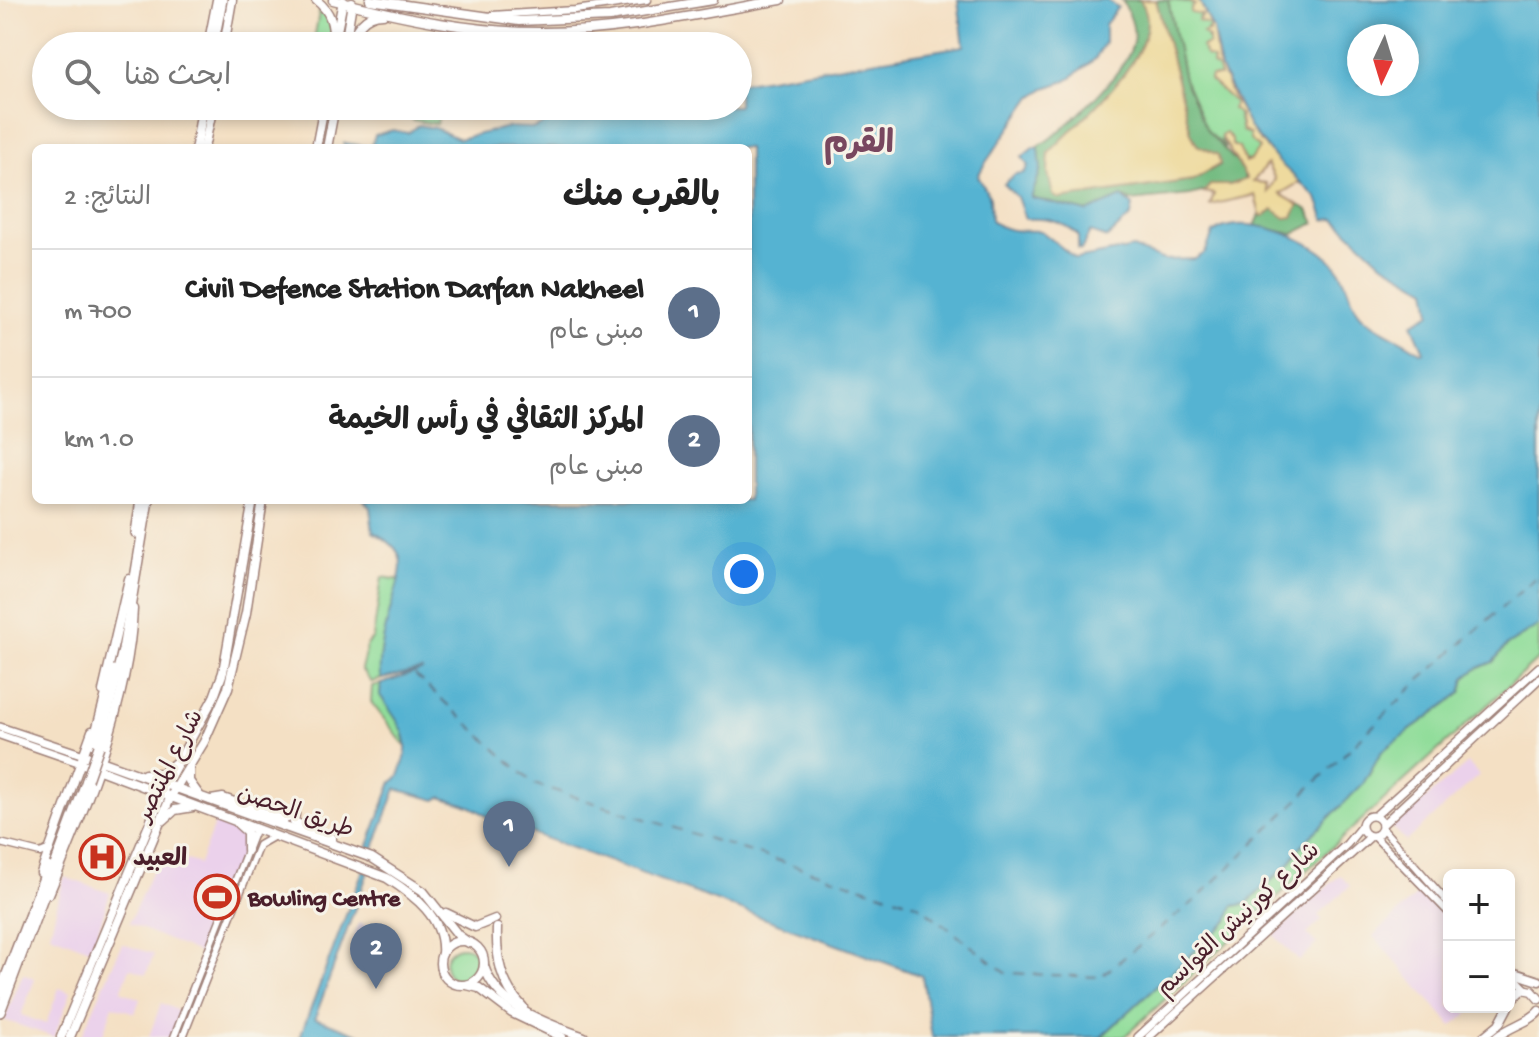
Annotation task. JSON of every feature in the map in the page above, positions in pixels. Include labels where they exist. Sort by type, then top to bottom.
[{"type":"highway","points":[[219,32],[225,0]]},
{"type":"highway","points":[[196,144],[202,120]]},
{"type":"highway","points":[[203,144],[205,120]]},
{"type":"highway","points":[[96,744],[116,656],[140,504]]},
{"type":"highway","points":[[0,1012],[115,691],[147,504]]},
{"type":"highway","points":[[0,992],[33,915]]},
{"type":"main road","points":[[316,0],[329,13],[332,32]]},
{"type":"main road","points":[[333,0],[395,15]]},
{"type":"main road","points":[[370,0],[472,17],[519,21]]},
{"type":"main road","points":[[390,0],[400,5]]},
{"type":"main road","points":[[491,30],[495,22],[599,18],[713,0]]},
{"type":"main road","points":[[354,32],[366,19],[376,14],[491,30],[592,30],[781,0]]},
{"type":"main road","points":[[338,32],[348,2]]},
{"type":"main road","points":[[347,32],[348,2]]},
{"type":"main road","points":[[317,144],[321,120]]},
{"type":"main road","points":[[328,144],[332,120]]},
{"type":"main road","points":[[61,1037],[152,817],[169,790],[187,746],[214,697],[228,653],[252,504]]},
{"type":"main road","name":"شارع المنتصر","points":[[70,1037],[158,827],[169,790],[204,742],[233,674],[262,504]]},
{"type":"main road","points":[[228,653],[228,673],[233,674]]},
{"type":"main road","points":[[1539,667],[1375,816],[1382,827],[1539,679]]},
{"type":"main road","points":[[0,727],[66,754],[84,779]]},
{"type":"main road","points":[[0,735],[82,759]]},
{"type":"main road","points":[[66,754],[96,744]]},
{"type":"main road","points":[[84,779],[82,759],[96,744]]},
{"type":"main road","points":[[33,915],[43,857],[50,849],[84,779],[97,765],[96,744]]},
{"type":"main road","points":[[84,779],[111,770],[96,744]]},
{"type":"main road","points":[[137,774],[163,773],[187,746]]},
{"type":"main road","points":[[197,750],[189,778],[205,802]]},
{"type":"main road","name":"طريق الحصن","points":[[82,759],[140,785],[169,790]]},
{"type":"main road","name":"طريق الحصن","points":[[111,770],[137,774],[169,790],[353,851],[401,874],[441,910],[458,935],[469,943]]},
{"type":"main road","points":[[140,785],[152,798],[152,817]]},
{"type":"main road","points":[[158,827],[175,810],[223,798],[282,819],[292,813],[296,824],[353,851]]},
{"type":"main road","name":"طريق الحصن","points":[[205,802],[227,817],[368,868],[414,896],[439,927],[442,954]]},
{"type":"main road","name":"شارع كورنيش القواسم","points":[[1138,1037],[1347,844],[1365,818],[1375,816]]},
{"type":"main road","points":[[227,817],[247,832],[247,850]]},
{"type":"main road","points":[[256,828],[265,823],[316,838]]},
{"type":"main road","points":[[1361,827],[1372,836]]},
{"type":"main road","name":"شارع كورنيش القواسم","points":[[1149,1037],[1382,827]]},
{"type":"main road","points":[[441,910],[475,927],[496,924],[497,956],[504,982],[519,1003],[540,1020]]},
{"type":"main road","points":[[562,1037],[512,1013],[479,988],[454,984],[443,974],[442,954],[452,944],[469,943],[480,951],[484,966],[501,994],[540,1020],[584,1037]]},
{"type":"main road","points":[[466,985],[478,978],[484,966]]},
{"type":"main road","points":[[1515,972],[1539,981]]},
{"type":"main road","points":[[1515,996],[1539,981]]},
{"type":"main road","points":[[1526,989],[1539,999]]},
{"type":"main road","points":[[1483,1037],[1499,1024],[1505,1013]]},
{"type":"main road","points":[[1511,1013],[1521,1020]]},
{"type":"main road","points":[[1497,1037],[1521,1020],[1539,1015]]},
{"type":"street","points":[[472,17],[647,0]]},
{"type":"street","points":[[1382,827],[1443,897]]},
{"type":"street","points":[[174,1037],[256,828]]},
{"type":"street","points":[[183,1037],[259,845],[269,836],[285,838]]},
{"type":"street","points":[[1372,836],[1443,907]]},
{"type":"street","points":[[0,843],[43,857]]},
{"type":"street","points":[[221,916],[225,912],[228,915],[224,932]]},
{"type":"street","points":[[1515,977],[1526,989]]},
{"type":"shaded area","points":[[1468,763],[1479,775],[1406,841],[1391,827]]},
{"type":"shaded area","points":[[215,822],[249,835],[203,955],[129,923],[161,851],[199,864]]},
{"type":"shaded area","points":[[1340,875],[1350,886],[1318,915],[1322,920],[1307,934],[1317,944],[1299,961],[1274,935]]},
{"type":"shaded area","points":[[64,877],[110,893],[92,950],[50,934]]},
{"type":"shaded area","points":[[1421,891],[1443,915],[1443,1013],[1469,1013],[1452,1026],[1373,936]]},
{"type":"shaded area","points":[[359,923],[390,935],[382,955],[351,944]]},
{"type":"shaded area","points":[[122,944],[154,954],[146,974],[130,968],[121,991],[140,999],[135,1013],[113,1006],[102,1037],[81,1037]]},
{"type":"shaded area","points":[[23,974],[35,979],[21,1015],[46,1024],[59,988],[71,992],[54,1037],[4,1020]]},
{"type":"shaded area","points":[[161,1003],[181,1012],[171,1037],[149,1037]]},
{"type":"green space","points":[[1122,0],[1140,0],[1147,18],[1144,39],[1118,82],[1049,153],[1059,199],[1193,180],[1220,165],[1197,145],[1191,133],[1156,0],[1168,0],[1184,79],[1207,131],[1245,171],[1244,181],[1190,195],[1130,201],[1126,198],[1087,212],[1031,198],[1039,174],[1037,147],[1093,100],[1129,54],[1134,31]]},
{"type":"green space","points":[[1168,0],[1194,3],[1194,8],[1203,15],[1199,18],[1210,25],[1206,32],[1209,44],[1202,47],[1213,59],[1212,65],[1218,68],[1220,76],[1211,76],[1210,80],[1235,103],[1242,131],[1250,134],[1250,140],[1258,144],[1258,153],[1250,161],[1242,160],[1239,148],[1232,145],[1232,139],[1221,140],[1226,148],[1207,131],[1184,79]]},
{"type":"green space","points":[[319,12],[327,15],[332,32],[315,32]]},
{"type":"green space","points":[[412,120],[438,120],[437,124]]},
{"type":"green space","points":[[1299,205],[1308,210],[1315,223],[1293,234],[1255,226],[1260,215],[1264,216],[1273,209],[1286,218]]},
{"type":"green space","points":[[382,577],[401,580],[382,644],[382,679],[371,682],[361,669],[367,645],[373,638]]},
{"type":"green space","points":[[1539,625],[1539,658],[1124,1037],[1101,1037],[1228,921],[1232,906],[1246,904],[1290,863],[1298,849],[1369,775],[1382,751],[1461,693],[1465,678],[1476,669],[1493,662],[1507,645]]},
{"type":"green space","points":[[381,684],[380,695],[403,727],[406,747],[371,702],[372,686]]},
{"type":"green space","points":[[462,947],[474,952],[479,964],[474,976],[462,981],[450,976],[445,964],[450,952]]},
{"type":"sand","points":[[1140,0],[1156,0],[1191,133],[1197,145],[1218,155],[1220,164],[1193,180],[1059,199],[1053,195],[1048,173],[1049,153],[1099,103],[1134,60],[1144,39],[1147,18]]},
{"type":"sand","points":[[1186,0],[1199,0],[1213,29],[1217,59],[1232,96],[1259,140],[1300,182],[1280,194],[1299,205],[1293,217],[1285,218],[1273,209],[1264,216],[1260,215],[1255,195],[1210,205],[1214,194],[1204,192],[1210,185],[1230,185],[1247,179],[1221,136],[1226,133],[1232,139],[1232,145],[1239,148],[1245,162],[1251,160],[1259,148],[1250,140],[1250,134],[1242,131],[1239,114],[1232,109],[1235,103],[1210,80],[1211,76],[1220,76],[1218,68],[1212,65],[1213,59],[1206,56],[1202,47],[1209,44],[1209,38],[1203,33],[1209,31],[1210,25],[1198,21],[1203,15],[1191,13],[1195,5]],"holes":[[[1267,164],[1275,179],[1268,192],[1266,183],[1253,182]]]},
{"type":"water","points":[[958,0],[1106,0],[1118,7],[1105,25],[1105,42],[1095,59],[1066,81],[1045,88],[1031,98],[978,176],[990,198],[991,220],[1015,230],[1041,231],[1076,259],[1133,248],[1164,260],[1195,259],[1205,253],[1213,233],[1225,227],[1257,226],[1274,230],[1308,243],[1332,261],[1361,315],[1374,326],[1420,352],[1424,351],[1412,324],[1431,313],[1427,289],[1382,263],[1335,219],[1325,220],[1317,198],[1279,162],[1249,127],[1221,69],[1213,29],[1199,0],[1539,0],[1539,625],[1507,645],[1493,662],[1476,669],[1465,678],[1461,693],[1382,751],[1363,784],[1298,849],[1290,863],[1246,904],[1233,906],[1228,921],[1101,1037],[932,1037],[922,976],[440,797],[436,800],[396,789],[372,853],[366,851],[392,782],[399,776],[406,746],[402,728],[380,695],[381,684],[423,670],[382,679],[380,676],[382,648],[401,560],[393,546],[373,532],[367,504],[752,504],[752,144],[372,144],[375,135],[393,130],[408,133],[419,125],[435,128],[459,139],[508,127],[535,128],[551,120],[752,120],[752,81],[964,46]]},
{"type":"water","points":[[1034,147],[1039,148],[1041,169],[1031,198],[1087,212],[1122,197],[1133,206],[1131,216],[1107,238],[1090,232],[1081,250],[1078,249],[1078,235],[1066,226],[1047,220],[1025,219],[1017,197],[1004,184],[1015,174],[1024,173],[1028,166],[1022,157]]},
{"type":"water","points":[[363,870],[368,872],[315,1018],[366,1037],[300,1037]]},
{"type":"ferry route","points":[[415,675],[534,784],[917,904],[1006,973],[1100,977],[1197,899],[1421,679],[1539,575]]},
{"type":"place","name":"العبيد","points":[[102,857]]},
{"type":"place","name":"Civil Defence Station Darfan Nakheel","points":[[509,867]]},
{"type":"place","name":"Bowling Centre","points":[[217,897]]},
{"type":"place","name":"المركز الثقافي في رأس الخيمة","points":[[376,989]]},
{"type":"district","name":"القرم","points":[[859,141]]}]
